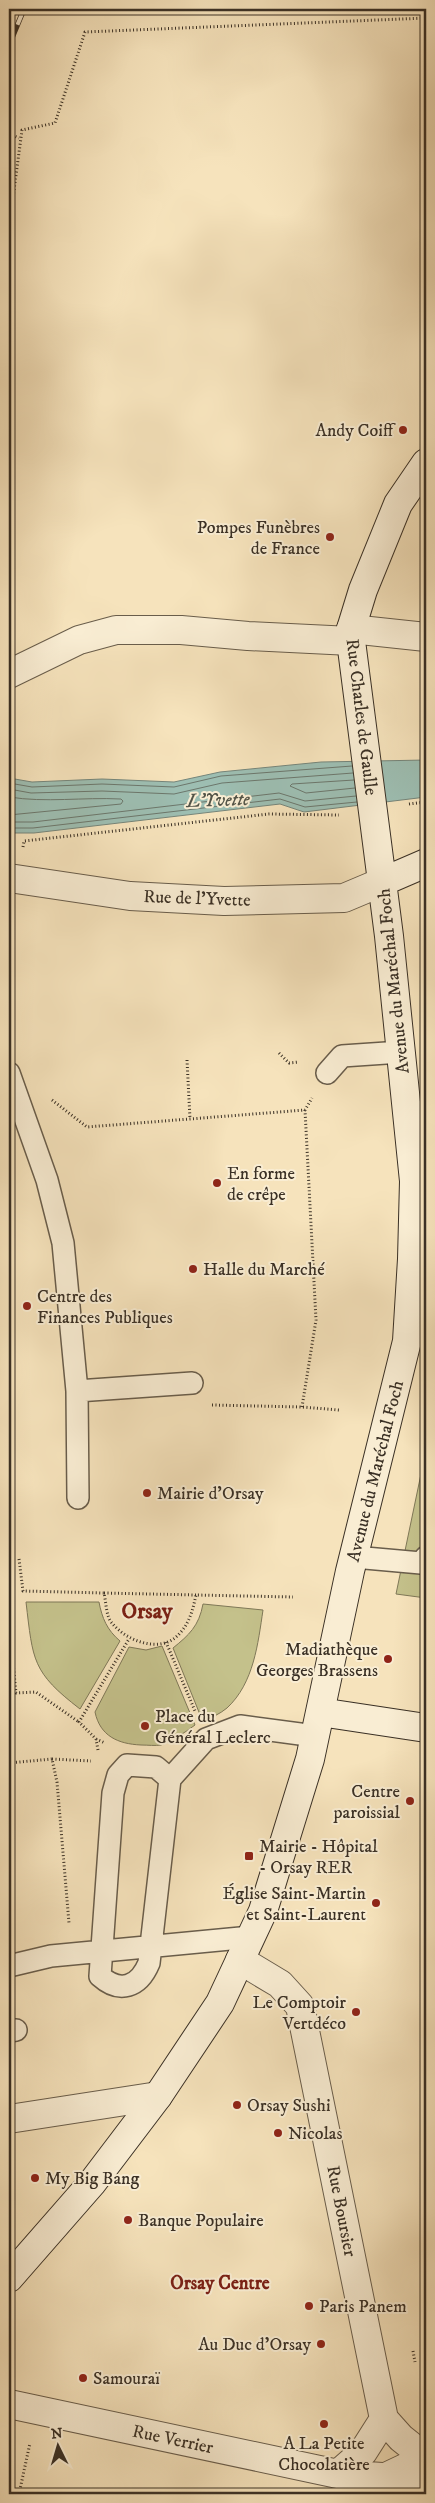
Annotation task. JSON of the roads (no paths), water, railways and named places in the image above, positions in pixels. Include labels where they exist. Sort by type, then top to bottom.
[{"type":"street","name":"Rue Charles de Gaulle","points":[[374,809],[363,738],[351,635],[370,572],[398,504],[426,463]]},
{"type":"street","points":[[9,674],[79,640],[116,630],[426,637]]},
{"type":"street","name":"Avenue du Maréchal Foch","points":[[9,2278],[92,2183],[158,2096],[220,2003],[263,1912],[318,1724],[354,1557],[407,1341],[419,1259],[414,1181],[374,809]]},
{"type":"street","name":"Rue de l'Yvette","points":[[9,878],[130,896],[224,901],[344,898],[426,862]]},
{"type":"street","points":[[318,1724],[426,1728]]},
{"type":"street","name":"Rue Boursier","points":[[245,1949],[300,2006],[384,2419]]},
{"type":"street","points":[[9,2119],[158,2096]]},
{"type":"street","name":"Rue Verrier","points":[[9,2404],[340,2484],[386,2477],[426,2480]]},
{"type":"street","points":[[340,2484],[384,2419],[400,2438],[426,2458],[386,2477],[365,2494]]},
{"type":"lane","points":[[327,1073],[342,1056],[401,1052]]},
{"type":"lane","points":[[11,1088],[47,1180],[63,1243],[77,1391],[78,1498]]},
{"type":"lane","points":[[77,1391],[192,1383]]},
{"type":"lane","points":[[354,1557],[421,1563],[426,1557]]},
{"type":"lane","points":[[170,1780],[156,1767],[127,1766],[118,1775],[113,1793],[100,1976],[108,1983],[122,1987],[133,1984],[144,1974],[149,1963],[170,1780],[206,1739],[240,1726],[318,1724]]},
{"type":"lane","points":[[9,1966],[51,1956],[151,1947],[245,1949]]},
{"type":"water","name":"L'Yvette","points":[[426,760],[426,797],[304,812],[280,804],[34,833],[9,833],[9,778],[32,782],[102,779],[174,782],[220,772],[321,762]]},
{"type":"railway","points":[[9,45],[24,9]]},
{"type":"place","name":"Andy Coiff","points":[[403,430]]},
{"type":"place","name":"Pompes Funèbres de France","points":[[330,537]]},
{"type":"place","name":"En forme de crêpe","points":[[217,1183]]},
{"type":"place","name":"Halle du Marché","points":[[193,1269]]},
{"type":"place","name":"Centre des Finances Publiques","points":[[27,1306]]},
{"type":"place","name":"Mairie d'Orsay","points":[[147,1493]]},
{"type":"place","name":"Madiathèque Georges Brassens","points":[[388,1659]]},
{"type":"place","name":"Place du Général Leclerc","points":[[145,1726]]},
{"type":"place","name":"Centre paroissial","points":[[410,1801]]},
{"type":"place","name":"Mairie - Hôpital - Orsay RER","points":[[249,1856]]},
{"type":"place","name":"Église Saint-Martin et Saint-Laurent","points":[[376,1903]]},
{"type":"place","name":"Le Comptoir Vertdéco","points":[[356,2012]]},
{"type":"place","name":"Orsay Sushi","points":[[237,2105]]},
{"type":"place","name":"Nicolas","points":[[278,2133]]},
{"type":"place","name":"My Big Bang","points":[[35,2178]]},
{"type":"place","name":"Banque Populaire","points":[[128,2220]]},
{"type":"place","name":"Paris Panem","points":[[309,2306]]},
{"type":"place","name":"Au Duc d'Orsay","points":[[321,2344]]},
{"type":"place","name":"Samouraï","points":[[83,2378]]},
{"type":"place","name":"A La Petite Chocolatière","points":[[324,2424]]},
{"type":"district","name":"Orsay","points":[[147,1610]]},
{"type":"district","name":"Orsay Centre","points":[[220,2282]]}]
